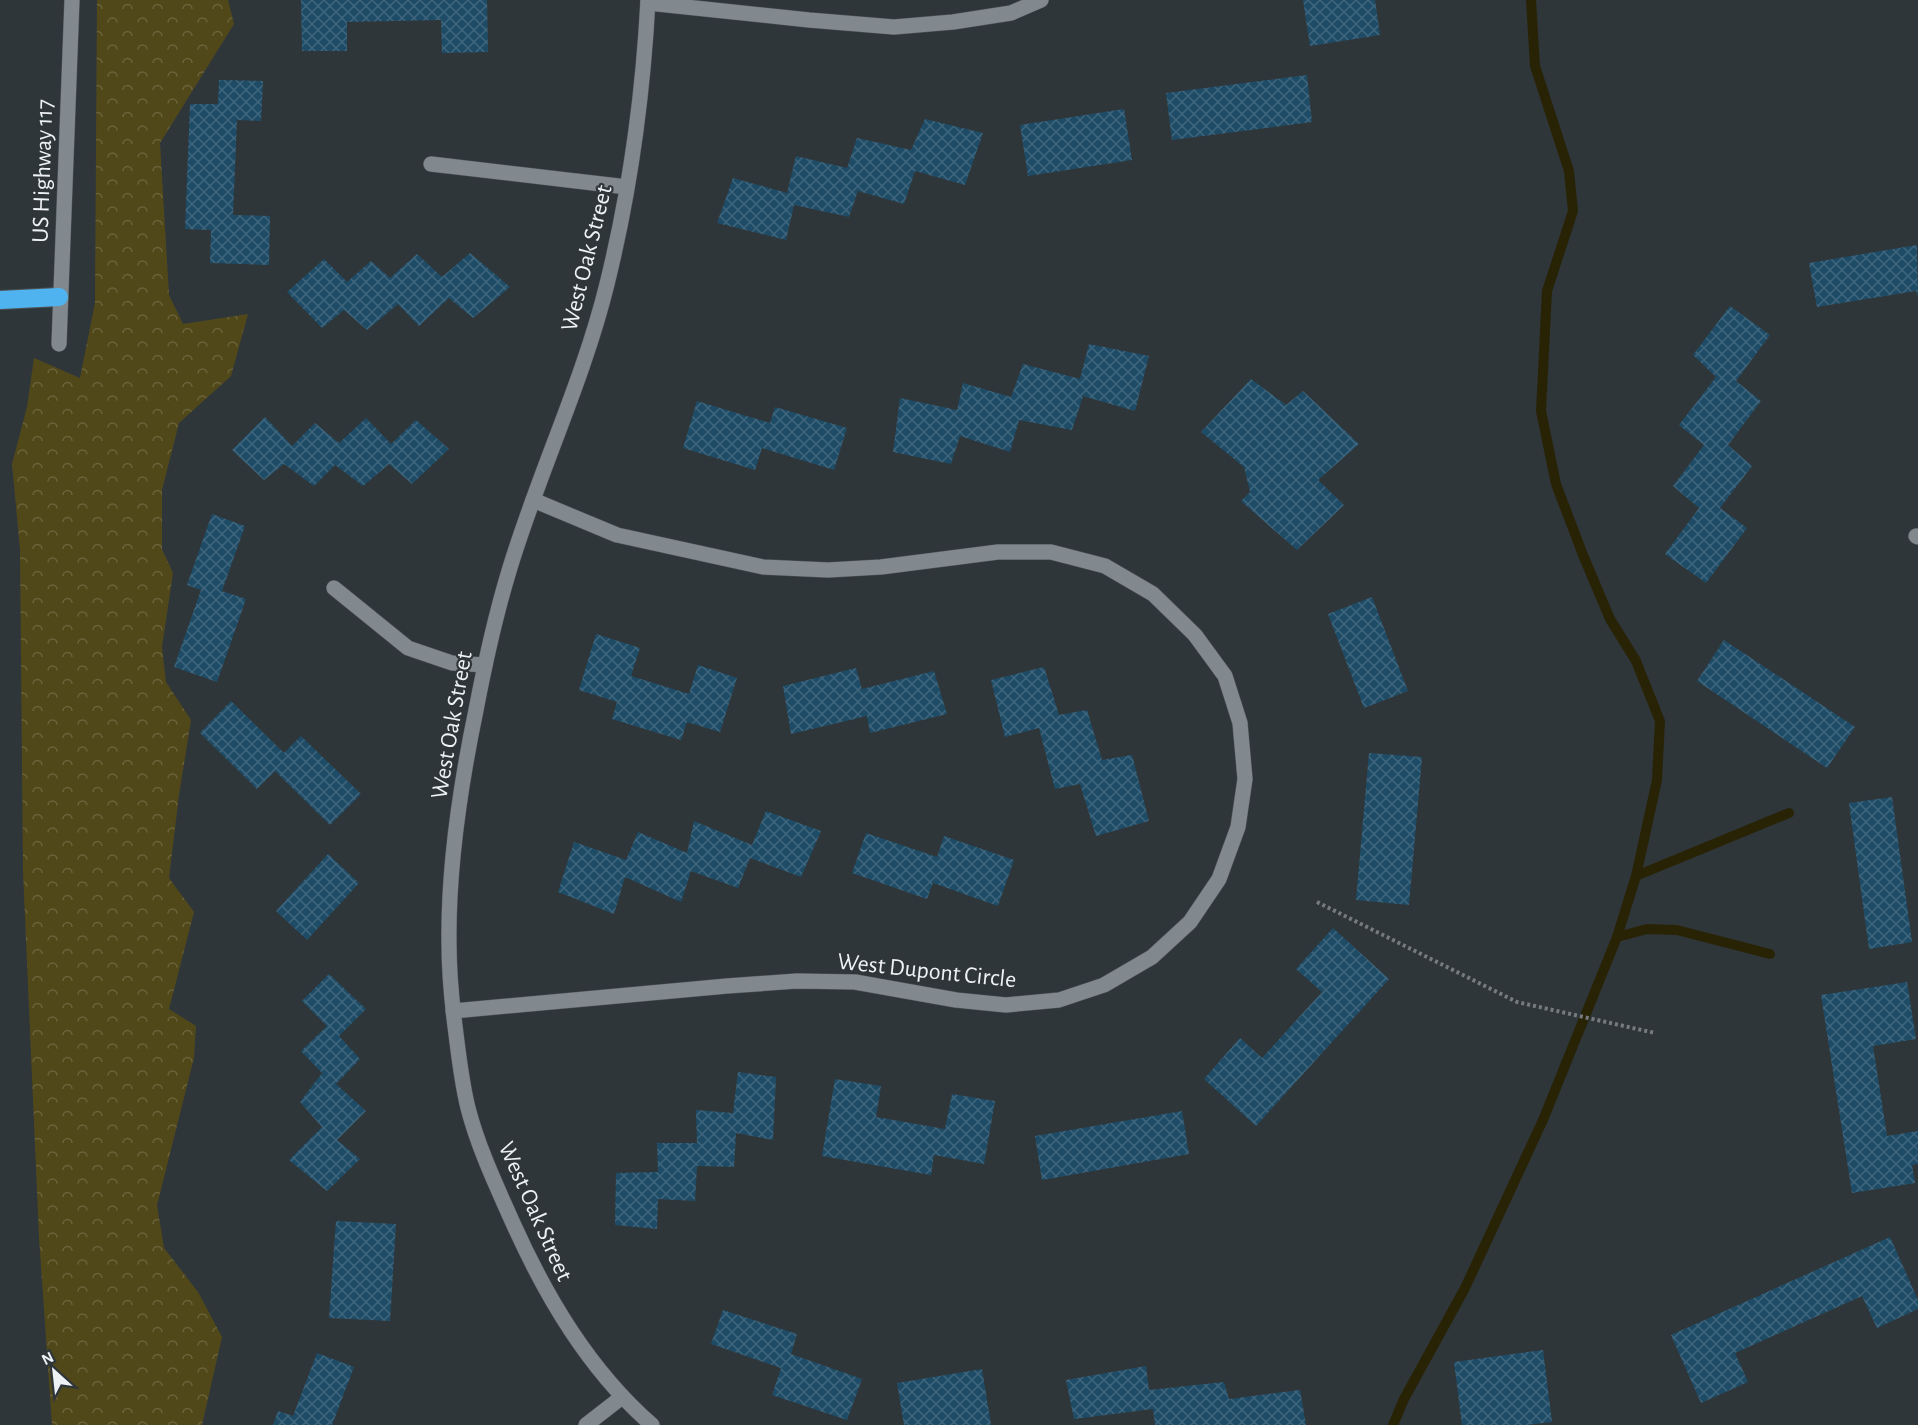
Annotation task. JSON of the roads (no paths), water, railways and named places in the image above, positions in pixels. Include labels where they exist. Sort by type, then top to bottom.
[{"type":"highway","points":[[0,300],[59,297]]},
{"type":"street","name":"US Highway 117","points":[[59,344],[72,0]]},
{"type":"street","points":[[648,2],[894,27],[953,22],[1011,13],[1041,0]]},
{"type":"street","name":"West Oak Street","points":[[648,2],[643,70],[627,187],[606,287],[583,361],[509,570],[485,665],[469,742],[458,813],[450,883],[448,946],[453,1011],[468,1109],[490,1171],[521,1243],[554,1306],[587,1356],[622,1397],[652,1425]]},
{"type":"street","points":[[431,164],[627,187]]},
{"type":"street","name":"West Dupont Circle","points":[[453,1011],[797,981],[855,982],[956,1000],[1006,1005],[1059,1000],[1104,985],[1152,957],[1190,922],[1219,879],[1238,827],[1245,779],[1240,723],[1225,676],[1195,634],[1153,594],[1105,566],[1051,552],[998,552],[881,567],[828,570],[763,567],[617,535],[533,500]]},
{"type":"street","points":[[334,588],[408,648],[452,663],[485,665]]},
{"type":"street","points":[[586,1425],[622,1397]]},
{"type":"waterway","points":[[1393,1425],[1404,1399],[1465,1288],[1543,1120],[1617,937],[1636,876],[1657,780],[1660,721],[1636,661],[1610,619],[1583,555],[1556,484],[1541,411],[1547,291],[1573,211],[1569,171],[1535,66],[1531,0]]},
{"type":"waterway","points":[[1636,876],[1789,813]]},
{"type":"waterway","points":[[1617,937],[1647,929],[1677,930],[1770,954]]}]
